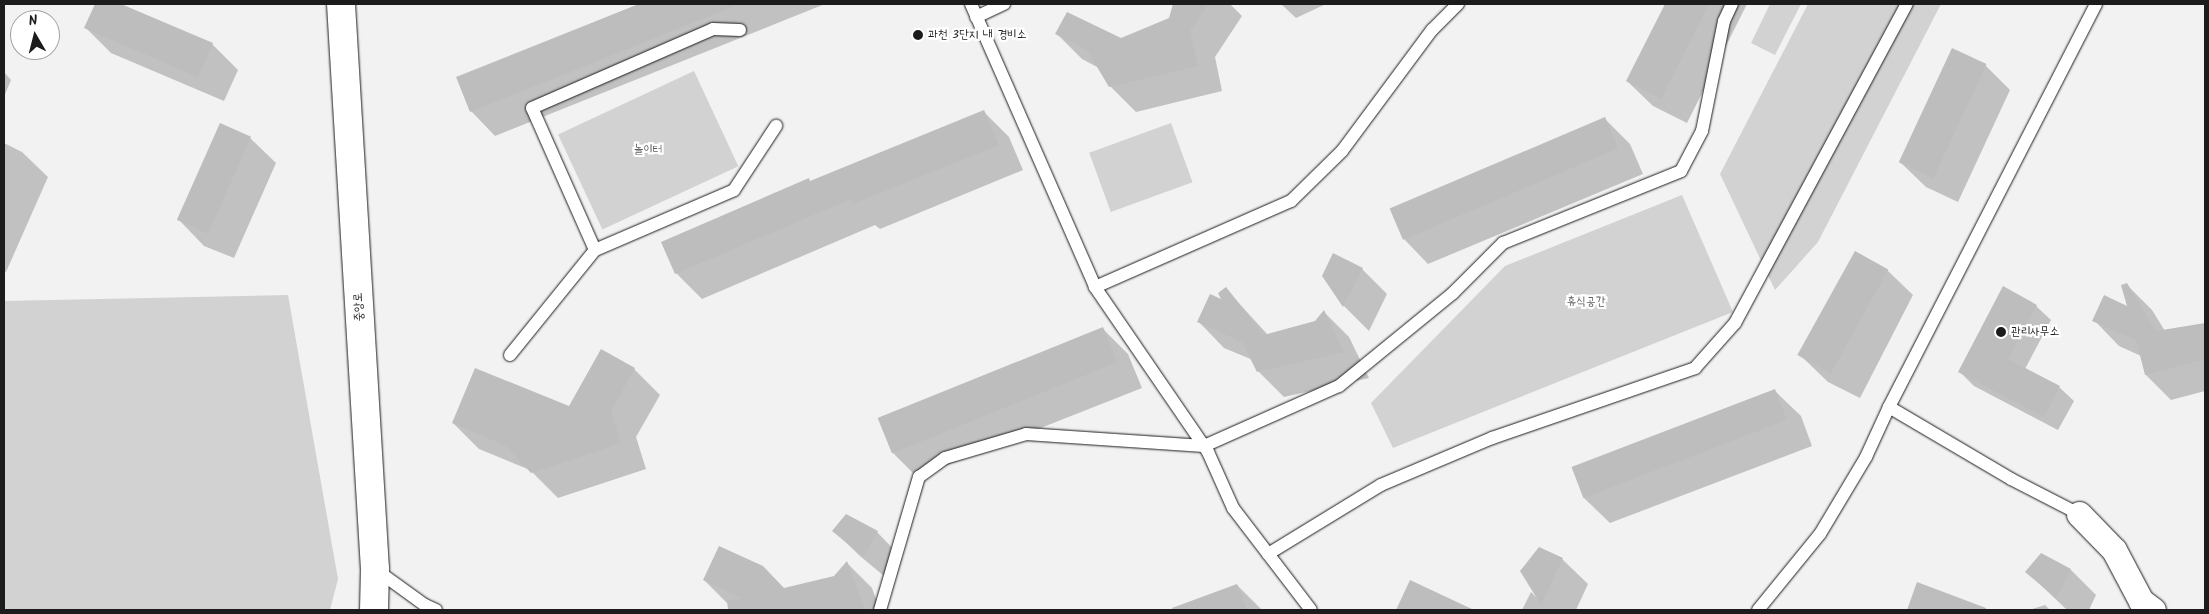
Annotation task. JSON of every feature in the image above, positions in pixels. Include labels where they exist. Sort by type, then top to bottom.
[{"type":"street","name":"중앙로","points":[[341,4],[375,569],[374,610]]},
{"type":"street","points":[[2079,514],[2114,550],[2141,601],[2153,610]]},
{"type":"lane","points":[[971,4],[1094,287],[1204,446],[1233,508],[1310,610]]},
{"type":"lane","points":[[976,17],[1004,4]]},
{"type":"lane","points":[[1094,287],[1291,201],[1342,151],[1432,30],[1458,4]]},
{"type":"lane","points":[[880,610],[919,477],[945,458],[1026,434],[1204,446],[1339,386],[1453,293],[1503,243],[1680,171],[1702,131],[1724,20],[1732,4]]},
{"type":"lane","points":[[1268,554],[1381,485],[1492,438],[1695,368],[1734,323],[1907,4]]},
{"type":"lane","points":[[1758,610],[1820,534],[1866,457],[1889,407],[2096,4]]},
{"type":"lane","points":[[595,250],[532,108],[713,29],[740,30]]},
{"type":"lane","points":[[510,355],[595,250],[734,190],[776,126]]},
{"type":"lane","points":[[1889,407],[2011,479],[2079,514]]},
{"type":"lane","points":[[375,569],[425,606],[436,610]]},
{"type":"green space","points":[[1770,4],[1801,4],[1775,55],[1751,43]]},
{"type":"green space","points":[[1808,4],[1941,4],[1818,242],[1775,290],[1720,174]]},
{"type":"green space","name":"놀이터","points":[[694,71],[738,166],[602,230],[558,134]]},
{"type":"green space","points":[[1171,123],[1193,182],[1111,212],[1089,153]]},
{"type":"green space","name":"휴식공간","points":[[1682,195],[1733,312],[1393,448],[1371,403],[1505,266]]},
{"type":"green space","points":[[288,295],[338,579],[330,610],[4,610],[4,301]]},
{"type":"building","points":[[95,4],[121,4],[213,43],[198,77],[84,28]]},
{"type":"building","points":[[639,4],[737,5],[470,112],[456,77]]},
{"type":"building","points":[[1173,4],[1208,4],[1190,31],[1198,66],[1109,87],[1087,50],[1055,34],[1067,12],[1121,38],[1169,18]]},
{"type":"building","points":[[1665,4],[1709,4],[1661,99],[1626,81]]},
{"type":"building","points":[[1952,48],[1986,64],[1933,178],[1899,162]]},
{"type":"building","points":[[984,110],[999,145],[853,204],[851,199],[675,274],[661,242],[809,178],[810,181]]},
{"type":"building","points":[[1605,117],[1618,148],[1403,240],[1390,208]]},
{"type":"building","points":[[220,123],[251,137],[208,234],[177,220]]},
{"type":"building","points":[[1855,251],[1888,269],[1831,374],[1797,355]]},
{"type":"building","points":[[1333,253],[1363,268],[1343,307],[1322,276]]},
{"type":"building","points":[[2127,283],[2156,331],[2205,323],[2205,359],[2145,375],[2136,340],[2092,321],[2104,295],[2127,306],[2121,285]]},
{"type":"building","name":"관리사무소","points":[[2003,286],[2037,305],[2008,359],[2060,386],[2044,417],[1958,372]]},
{"type":"building","points":[[1226,287],[1264,335],[1315,321],[1324,310],[1344,352],[1257,372],[1242,342],[1197,322],[1210,294],[1221,299],[1218,293]]},
{"type":"building","points":[[1103,327],[1117,362],[892,453],[878,418]]},
{"type":"building","points":[[601,349],[635,368],[611,411],[621,443],[531,473],[506,446],[452,423],[475,368],[569,406]]},
{"type":"building","points":[[1775,389],[1787,420],[1583,498],[1571,467]]},
{"type":"building","points":[[846,514],[878,531],[864,557],[832,531]]},
{"type":"building","points":[[719,546],[763,566],[784,588],[834,576],[847,561],[865,610],[728,610],[727,601],[741,598],[703,580]]},
{"type":"building","points":[[1539,547],[1563,558],[1541,605],[1520,571]]},
{"type":"building","points":[[2041,553],[2071,569],[2056,598],[2025,572]]},
{"type":"building","points":[[1410,580],[1474,610],[1396,610]]},
{"type":"building","points":[[1917,582],[1986,608],[1986,610],[1907,610]]},
{"type":"building","points":[[1237,584],[1247,610],[1173,610],[1172,608]]},
{"type":"place","name":"과천 3단지 내 경비소","points":[[918,35]]},
{"type":"place","name":"관리사무소","points":[[2001,332]]}]
